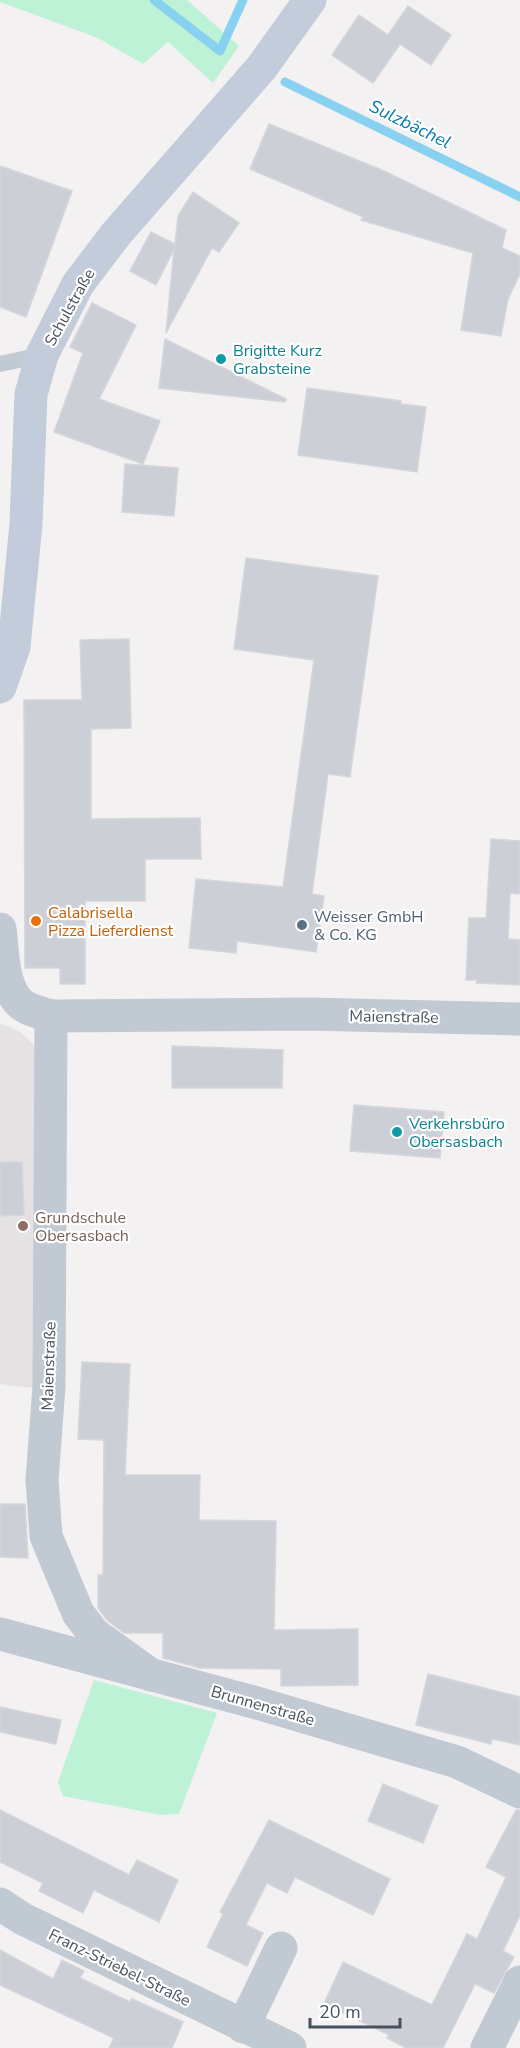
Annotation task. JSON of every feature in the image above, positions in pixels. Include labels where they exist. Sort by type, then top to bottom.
[{"type":"main road","name":"Schulstraße","points":[[0,687],[14,647],[26,524],[31,394],[42,355],[78,284],[116,234],[262,67],[310,0]]},
{"type":"street","name":"Maienstraße","points":[[0,929],[4,964],[12,992],[20,1004],[51,1016],[308,1014],[520,1019]]},
{"type":"street","name":"Maienstraße","points":[[51,1016],[48,1122],[49,1386],[42,1480],[46,1536],[78,1614],[94,1634],[151,1675]]},
{"type":"street","name":"Brunnenstraße","points":[[0,1634],[257,1703],[457,1762],[520,1792]]},
{"type":"street","name":"Franz-Striebel-Straße","points":[[0,1904],[23,1919],[290,2048]]},
{"type":"street","points":[[243,2026],[281,1948]]},
{"type":"street","points":[[487,2048],[520,1982]]},
{"type":"lane","points":[[0,364],[42,355]]},
{"type":"shaded area","name":"Grundschule Obersasbach","points":[[0,1023],[20,1032],[39,1049],[42,1389],[0,1384]]},
{"type":"green space","points":[[0,0],[187,0],[239,46],[213,83],[168,42],[143,64],[98,38],[0,2]]},
{"type":"green space","points":[[94,1680],[217,1713],[179,1814],[161,1815],[63,1796],[58,1782]]},
{"type":"building","points":[[408,6],[451,35],[431,65],[400,44],[373,83],[332,55],[359,15],[388,35]]},
{"type":"building","points":[[269,124],[384,171],[506,230],[502,248],[520,256],[520,274],[508,299],[501,336],[461,330],[473,253],[361,220],[363,217],[250,169]]},
{"type":"building","points":[[0,166],[72,191],[26,317],[0,307]]},
{"type":"building","points":[[193,192],[239,223],[219,252],[212,248],[166,333],[174,249],[156,285],[130,271],[151,232],[175,244],[178,216]]},
{"type":"building","points":[[92,303],[136,325],[99,399],[160,421],[143,464],[54,432],[83,353],[70,347]]},
{"type":"building","points":[[165,339],[286,399],[285,402],[159,388]]},
{"type":"building","points":[[307,388],[401,401],[401,404],[426,407],[417,472],[298,455]]},
{"type":"building","points":[[125,464],[178,468],[174,516],[122,512]]},
{"type":"building","points":[[246,558],[378,576],[350,777],[328,774],[312,894],[324,896],[316,952],[237,941],[236,953],[189,948],[196,879],[283,887],[314,660],[234,649]]},
{"type":"building","points":[[129,639],[131,728],[91,729],[91,819],[200,818],[201,859],[145,859],[145,901],[85,901],[85,984],[60,984],[60,968],[25,968],[24,700],[82,700],[80,640]]},
{"type":"building","points":[[491,839],[520,841],[520,894],[510,893],[508,939],[520,940],[520,985],[476,983],[477,980],[466,980],[469,918],[486,918]]},
{"type":"building","points":[[172,1046],[283,1050],[282,1088],[172,1088]]},
{"type":"building","name":"Verkehrsbüro Obersasbach","points":[[354,1105],[444,1112],[440,1158],[350,1151]]},
{"type":"building","points":[[0,1162],[22,1162],[24,1215],[0,1216]]},
{"type":"building","points":[[82,1362],[130,1364],[125,1475],[200,1475],[199,1520],[276,1521],[274,1630],[358,1629],[358,1685],[281,1686],[281,1669],[200,1668],[163,1658],[163,1633],[124,1633],[107,1620],[98,1608],[98,1575],[103,1575],[104,1440],[78,1439]]},
{"type":"building","points":[[0,1504],[25,1504],[28,1558],[0,1557]]},
{"type":"building","points":[[428,1674],[520,1697],[520,1745],[492,1739],[491,1744],[416,1725]]},
{"type":"building","points":[[0,1707],[61,1720],[56,1744],[0,1732]]},
{"type":"building","points":[[383,1784],[438,1806],[423,1843],[368,1821]]},
{"type":"building","points":[[0,1810],[129,1875],[137,1860],[178,1880],[159,1922],[94,1890],[83,1913],[39,1891],[43,1883],[0,1862]]},
{"type":"building","points":[[516,1810],[520,1810],[520,1915],[503,1951],[514,1957],[494,1993],[475,1984],[443,2048],[406,2048],[387,2038],[389,2035],[324,2004],[343,1962],[432,2005],[467,1934],[477,1939],[506,1877],[486,1867]]},
{"type":"building","points":[[269,1820],[390,1879],[373,1915],[295,1877],[287,1893],[267,1883],[246,1925],[263,1933],[247,1966],[207,1947],[223,1914],[220,1912]]},
{"type":"building","points":[[0,1950],[53,1979],[62,1960],[84,1971],[80,1978],[130,2002],[132,1999],[183,2022],[172,2048],[109,2048],[114,2038],[0,1985]]},
{"type":"waterway","points":[[154,0],[220,51],[243,0]]},
{"type":"waterway","name":"Sulzbächel","points":[[285,82],[520,197]]},
{"type":"place","name":"Brigitte Kurz Grabsteine","points":[[221,359]]},
{"type":"place","name":"Calabrisella Pizza Lieferdienst","points":[[36,921]]},
{"type":"place","name":"Weisser GmbH & Co. KG","points":[[302,925]]},
{"type":"place","name":"Verkehrsbüro Obersasbach","points":[[397,1132]]},
{"type":"place","name":"Grundschule Obersasbach","points":[[23,1226]]}]
